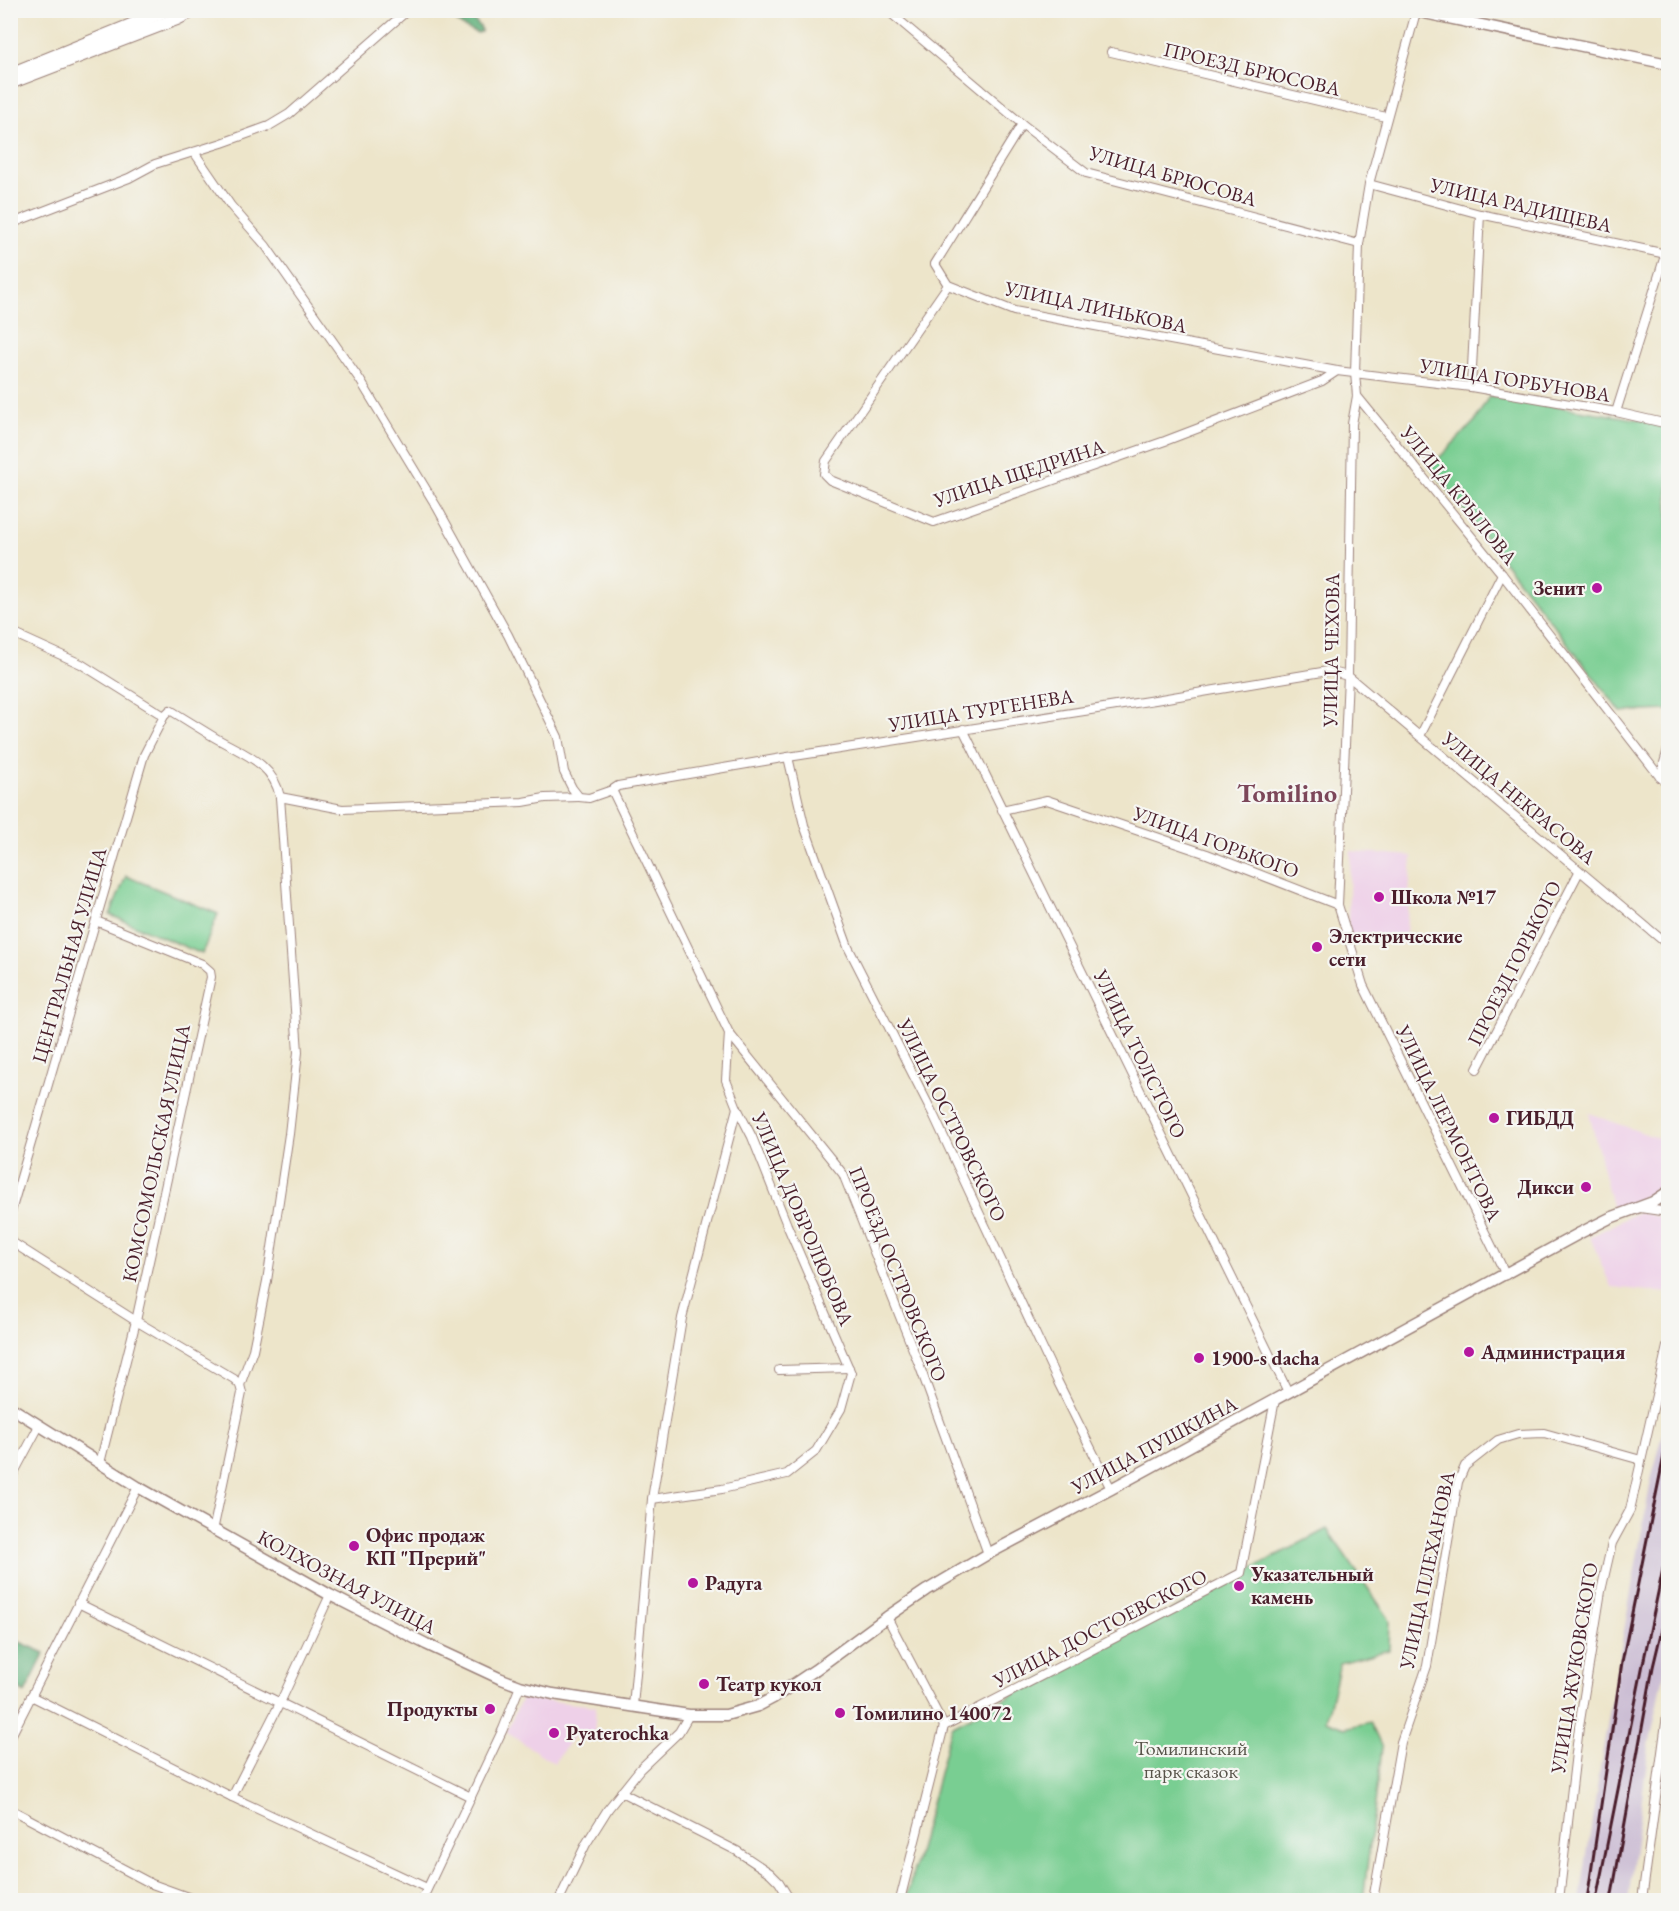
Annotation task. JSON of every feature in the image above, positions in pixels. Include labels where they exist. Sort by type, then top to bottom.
[{"type":"main road","points":[[10,74],[168,10]]},
{"type":"main road","points":[[10,83],[195,10]]},
{"type":"main road","points":[[1413,11],[1668,64]]},
{"type":"main road","name":"УЛИЦА ПУШКИНА","points":[[692,1716],[726,1715],[758,1706],[815,1670],[927,1590],[988,1554],[1610,1218],[1653,1202],[1668,1192]]},
{"type":"main road","name":"КОЛХОЗНАЯ УЛИЦА","points":[[10,1407],[213,1531],[426,1644],[520,1686],[553,1694],[692,1716]]},
{"type":"street","points":[[10,224],[129,178],[156,164],[269,126],[289,114],[408,10]]},
{"type":"street","name":"УЛИЦА БРЮСОВА","points":[[887,10],[1022,124],[1086,173],[1359,244]]},
{"type":"street","points":[[1358,396],[1355,373],[1359,244],[1369,184],[1413,11]]},
{"type":"street","name":"ПРОЕЗД БРЮСОВА","points":[[1111,52],[1386,117]]},
{"type":"street","points":[[948,285],[935,264],[1022,124]]},
{"type":"street","points":[[194,152],[231,206],[266,246],[354,371],[422,481],[508,635],[558,737],[564,772],[579,797]]},
{"type":"street","name":"УЛИЦА РАДИЩЕВА","points":[[1369,184],[1480,214],[1667,250]]},
{"type":"street","points":[[1471,387],[1480,214]]},
{"type":"street","points":[[1616,412],[1667,250]]},
{"type":"street","name":"УЛИЦА ЛИНЬКОВА","points":[[948,285],[1014,310],[1355,373]]},
{"type":"street","name":"УЛИЦА ЩЕДРИНА","points":[[948,285],[826,460],[824,474],[830,480],[934,522],[1165,441],[1322,381],[1337,371]]},
{"type":"street","name":"УЛИЦА ГОРБУНОВА","points":[[1355,373],[1471,387],[1616,412],[1668,424]]},
{"type":"street","name":"УЛИЦА КРЫЛОВА","points":[[1358,396],[1502,574],[1660,777],[1668,784]]},
{"type":"street","name":"УЛИЦА ЧЕХОВА","points":[[1338,905],[1348,676],[1352,424],[1358,396]]},
{"type":"street","points":[[1420,736],[1502,574]]},
{"type":"street","points":[[10,630],[81,664],[164,716]]},
{"type":"street","name":"УЛИЦА ТУРГЕНЕВА","points":[[280,797],[342,809],[523,802],[546,798],[590,798],[615,788],[788,757],[1328,671],[1348,676]]},
{"type":"street","name":"УЛИЦА НЕКРАСОВА","points":[[1348,676],[1668,945]]},
{"type":"street","name":"ЦЕНТРАЛЬНАЯ УЛИЦА","points":[[10,1215],[144,755],[164,716],[170,710],[215,738],[256,759],[271,774],[280,797]]},
{"type":"street","name":"УЛИЦА ТОЛСТОГО","points":[[963,729],[1288,1392]]},
{"type":"street","points":[[1660,777],[1668,749]]},
{"type":"street","name":"УЛИЦА ОСТРОВСКОГО","points":[[788,757],[804,825],[848,947],[934,1116],[1058,1382],[1111,1489]]},
{"type":"street","name":"ПРОЕЗД ОСТРОВСКОГО","points":[[615,788],[729,1033],[843,1174],[920,1367],[988,1554]]},
{"type":"street","points":[[240,1385],[253,1350],[267,1281],[289,1134],[298,1052],[280,797]]},
{"type":"street","name":"УЛИЦА ГОРЬКОГО","points":[[1002,810],[1047,800],[1207,854],[1338,905]]},
{"type":"street","name":"ПРОЕЗД ГОРЬКОГО","points":[[1477,1069],[1580,872]]},
{"type":"street","name":"УЛИЦА ЛЕРМОНТОВА","points":[[1338,905],[1363,985],[1506,1275]]},
{"type":"street","name":"КОМСОМОЛЬСКАЯ УЛИЦА","points":[[96,921],[202,964],[210,971],[211,977],[136,1321],[100,1463]]},
{"type":"street","points":[[729,1033],[726,1080],[737,1108]]},
{"type":"street","name":"УЛИЦА ДОБРОЛЮБОВА","points":[[737,1108],[752,1137],[787,1225],[849,1368]]},
{"type":"street","name":"УЛИЦА ДОБРОЛЮБОВА","points":[[633,1706],[652,1499],[682,1318],[737,1108]]},
{"type":"street","points":[[1637,1208],[1668,1212]]},
{"type":"street","points":[[10,1241],[136,1321],[234,1379],[240,1385],[242,1393],[213,1531]]},
{"type":"street","name":"УЛИЦА ЖУКОВСКОГО","points":[[1559,1900],[1579,1727],[1601,1591],[1612,1543],[1630,1510],[1668,1342]]},
{"type":"street","points":[[652,1499],[722,1489],[787,1473],[816,1450],[841,1409],[851,1372],[849,1368],[779,1370]]},
{"type":"street","name":"УЛИЦА ДОСТОЕВСКОГО","points":[[944,1726],[1241,1573],[1275,1400]]},
{"type":"street","points":[[10,1480],[39,1426]]},
{"type":"street","name":"УЛИЦА ПЛЕХАНОВА","points":[[1373,1900],[1401,1742],[1427,1666],[1458,1482],[1465,1466],[1498,1440],[1518,1434],[1544,1433],[1641,1460]]},
{"type":"street","points":[[10,1738],[138,1486]]},
{"type":"street","points":[[232,1797],[280,1703],[330,1595]]},
{"type":"street","points":[[78,1603],[471,1797]]},
{"type":"street","points":[[887,1617],[944,1726],[900,1900]]},
{"type":"street","points":[[422,1900],[503,1730],[520,1686]]},
{"type":"street","points":[[31,1696],[232,1797],[427,1888]]},
{"type":"street","points":[[1642,1900],[1668,1708]]},
{"type":"street","points":[[559,1900],[586,1844],[621,1792],[640,1769],[679,1732],[692,1716]]},
{"type":"street","points":[[621,1792],[737,1851],[774,1877],[788,1899]]},
{"type":"street","points":[[10,1809],[152,1884],[196,1900]]},
{"type":"shaded area","name":"Школа №17","points":[[1351,851],[1412,856],[1405,944],[1347,938]]},
{"type":"shaded area","points":[[1589,1113],[1668,1142],[1668,1176],[1651,1194],[1613,1210]]},
{"type":"shaded area","points":[[1638,1212],[1668,1219],[1668,1293],[1611,1287],[1590,1237]]},
{"type":"shaded area","points":[[1668,1416],[1668,1656],[1649,1746],[1628,1900],[1580,1900],[1604,1743],[1651,1480]]},
{"type":"shaded area","points":[[522,1698],[596,1706],[594,1737],[576,1732],[554,1763],[506,1732]]},
{"type":"green space","points":[[448,11],[466,11],[481,28],[481,32],[478,33],[460,25]]},
{"type":"green space","name":"Зенит","points":[[1489,396],[1642,420],[1668,428],[1668,710],[1621,712],[1430,467],[1475,421]]},
{"type":"green space","points":[[126,876],[218,914],[202,954],[110,915]]},
{"type":"green space","name":"Томилинский парк сказок","points":[[1327,1529],[1390,1620],[1389,1650],[1340,1663],[1326,1721],[1345,1728],[1370,1722],[1382,1748],[1363,1900],[906,1900],[951,1727]]},
{"type":"green space","points":[[10,1638],[45,1653],[25,1693],[11,1684]]},
{"type":"railway","points":[[1587,1900],[1622,1662],[1668,1436]]},
{"type":"railway","points":[[1596,1900],[1668,1545]]},
{"type":"railway","points":[[1611,1900],[1653,1667],[1668,1604]]},
{"type":"place","name":"Зенит","points":[[1597,588]]},
{"type":"place","name":"Школа №17","points":[[1379,897]]},
{"type":"place","name":"Электрические сети","points":[[1317,947]]},
{"type":"place","name":"ГИБДД","points":[[1494,1118]]},
{"type":"place","name":"Дикси","points":[[1586,1187]]},
{"type":"place","name":"Администрация","points":[[1469,1352]]},
{"type":"place","name":"1900-s dacha","points":[[1199,1358]]},
{"type":"place","name":"Офис продаж КП \"Прерий\"","points":[[354,1546]]},
{"type":"place","name":"Радуга","points":[[693,1583]]},
{"type":"place","name":"Указательный камень","points":[[1239,1586]]},
{"type":"place","name":"Театр кукол","points":[[704,1684]]},
{"type":"place","name":"Продукты","points":[[490,1709]]},
{"type":"place","name":"Томилино 140072","points":[[840,1713]]},
{"type":"place","name":"Pyaterochka","points":[[554,1733]]},
{"type":"district","name":"Tomilino","points":[[1287,793]]}]
